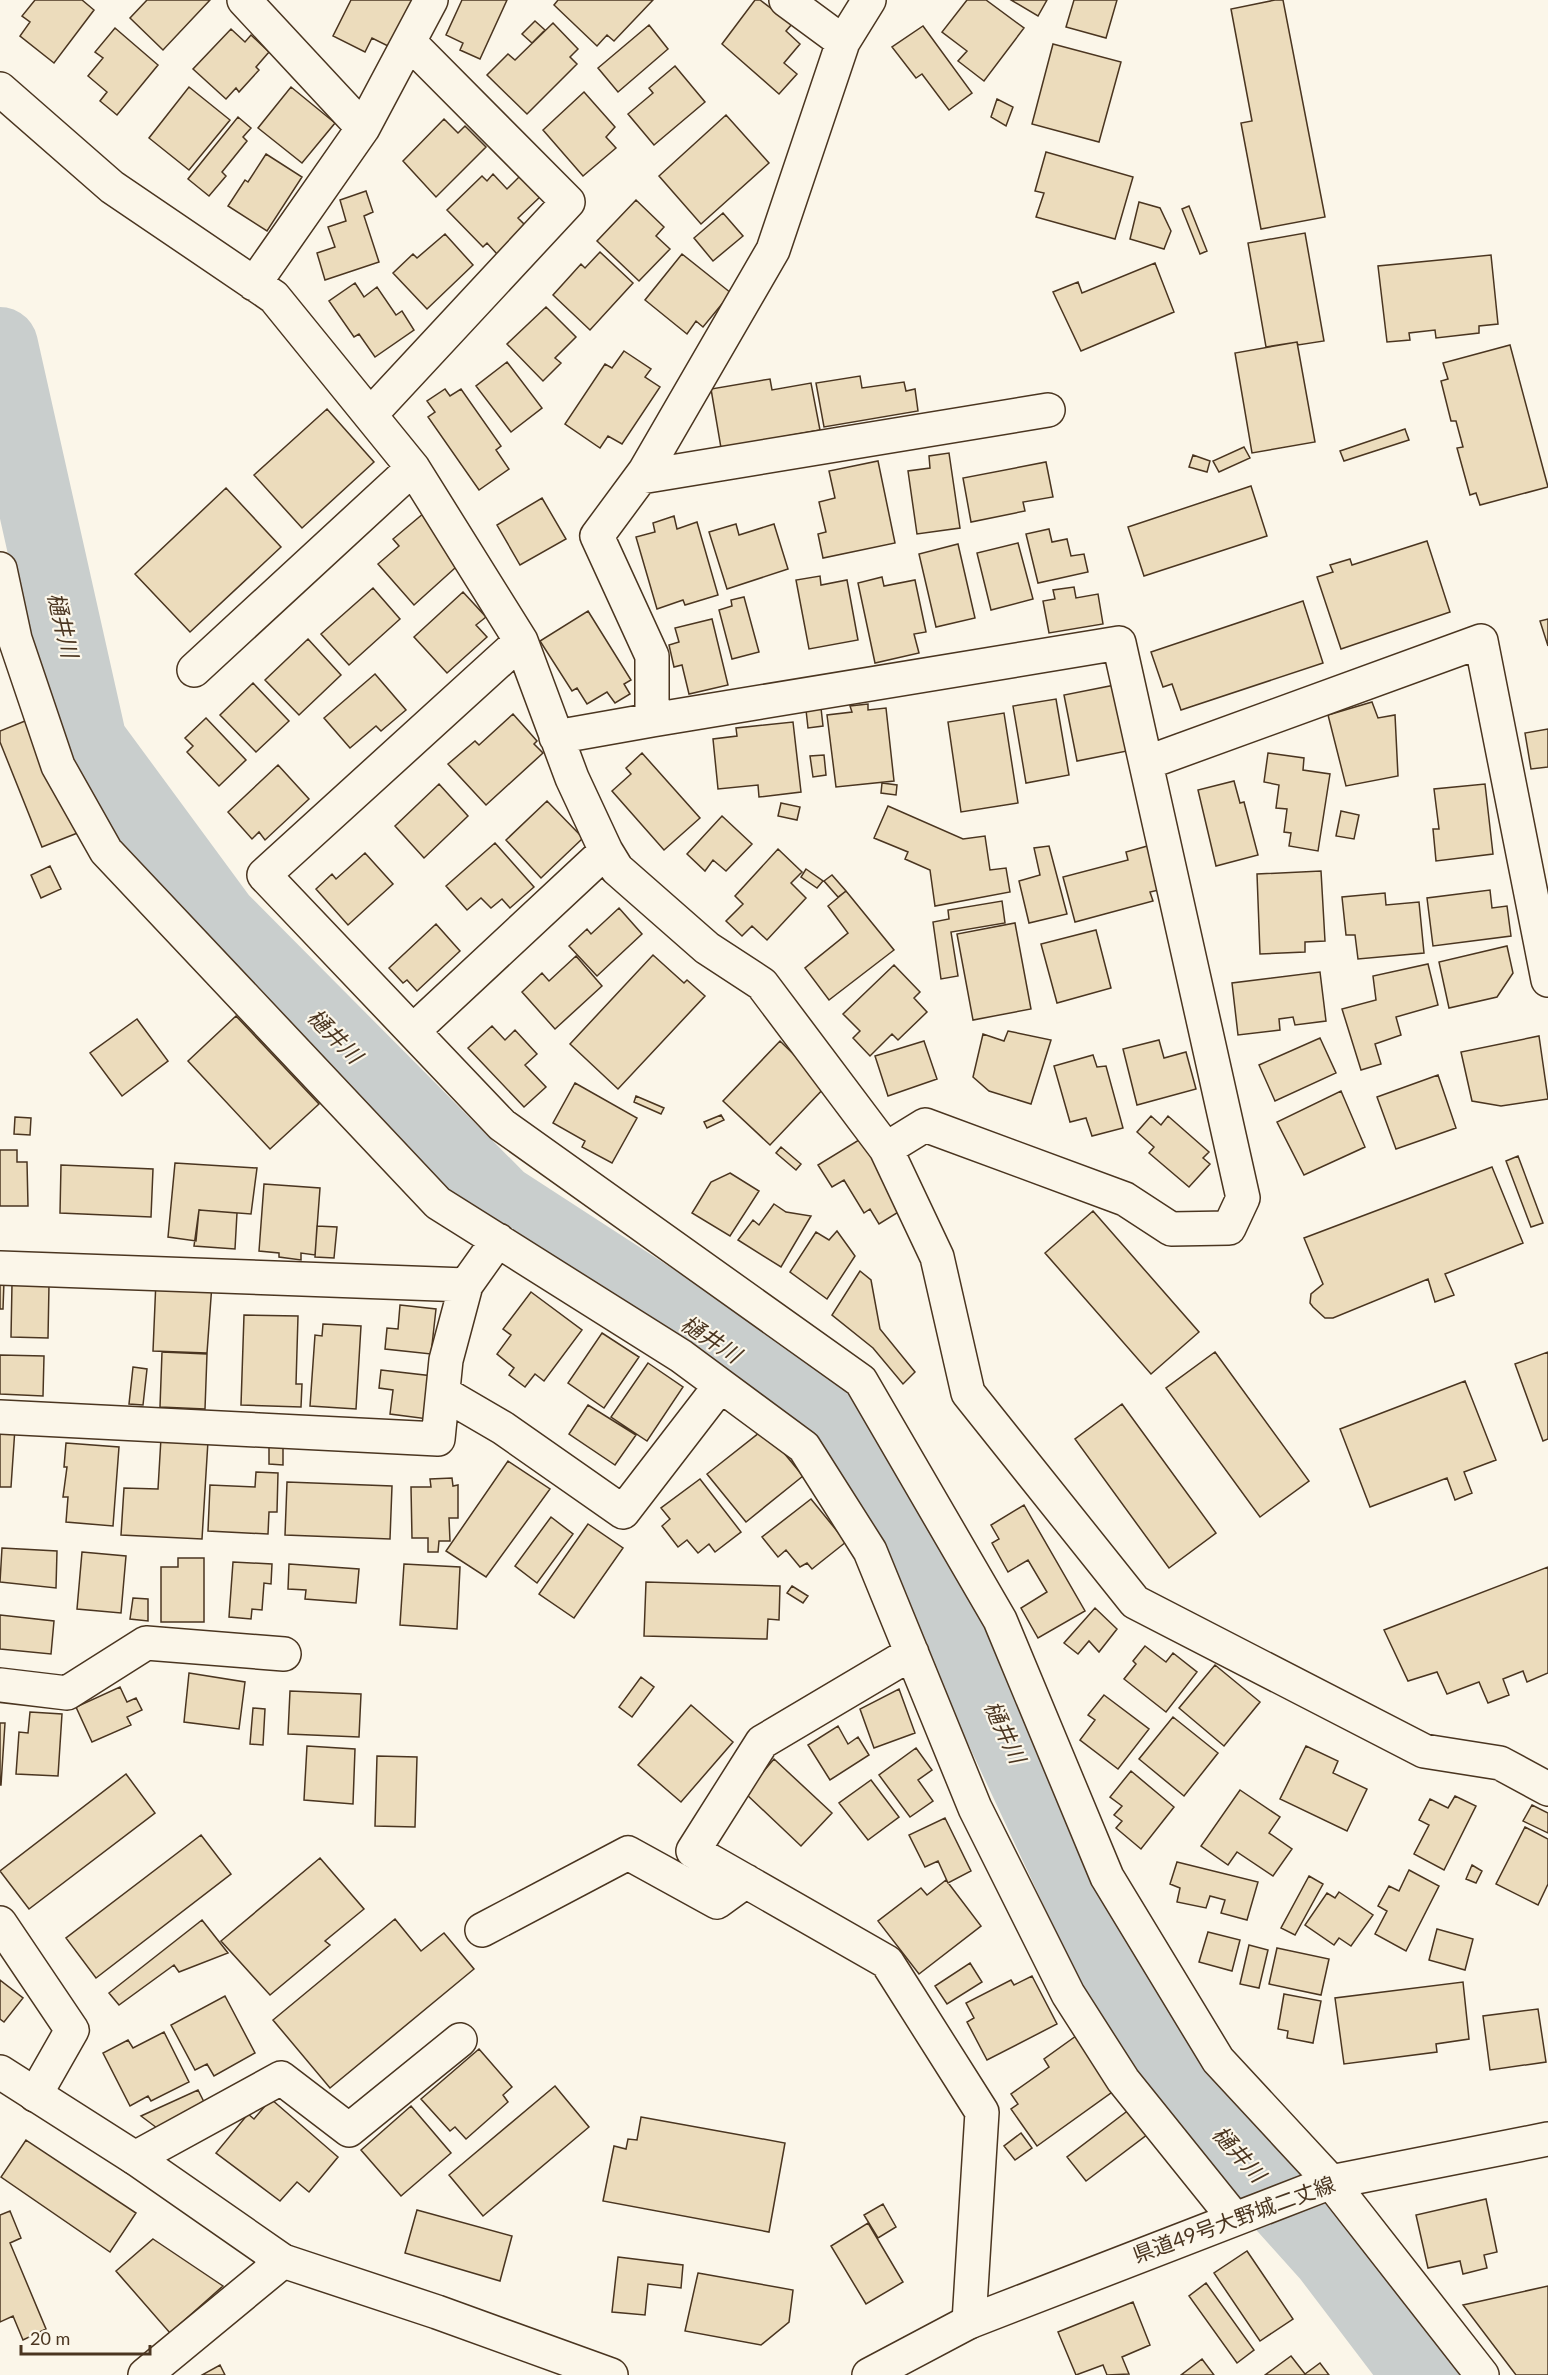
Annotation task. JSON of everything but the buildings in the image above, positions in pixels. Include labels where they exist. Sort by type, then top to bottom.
[{"type":"street","points":[[244,0],[363,128]]},
{"type":"street","points":[[254,284],[363,128],[432,0]]},
{"type":"street","points":[[786,0],[843,42]]},
{"type":"street","points":[[651,720],[652,656],[597,536],[640,477],[773,250],[843,42],[869,0]]},
{"type":"street","points":[[370,415],[568,202],[409,42]]},
{"type":"street","points":[[0,89],[112,187],[274,297],[413,468],[521,641],[556,737],[606,851],[617,869],[707,948],[762,984],[886,1149],[938,1257],[968,1393],[1135,1602],[1424,1751],[1500,1763],[1548,1789]]},
{"type":"street","points":[[640,477],[1048,410]]},
{"type":"street","points":[[194,670],[413,468]]},
{"type":"street","points":[[0,569],[8,643],[58,766],[106,851],[438,1203],[681,1356],[804,1447],[870,1551],[975,1808],[1068,1995],[1123,2080],[1234,2218]]},
{"type":"street","points":[[521,641],[264,875],[502,1125],[861,1381],[1000,1620],[1107,1877],[1218,2060],[1331,2182],[1482,2375]]},
{"type":"street","points":[[1146,763],[1481,641],[1548,980]]},
{"type":"street","points":[[556,737],[1119,643],[1243,1198],[1229,1228],[1171,1229],[1125,1199],[925,1125],[886,1149]]},
{"type":"street","points":[[413,1031],[606,851]]},
{"type":"street","points":[[0,1417],[438,1439],[446,1360],[466,1285],[498,1240]]},
{"type":"street","points":[[0,1268],[466,1285]]},
{"type":"street","points":[[443,1393],[503,1428],[622,1512],[720,1386]]},
{"type":"street","points":[[0,1685],[67,1693],[146,1643],[284,1654]]},
{"type":"street","points":[[912,1653],[762,1742],[693,1851],[887,1962],[982,2112],[969,2322]]},
{"type":"street","points":[[482,1930],[628,1853],[717,1902],[746,1881]]},
{"type":"street","points":[[0,1923],[72,2030],[35,2096]]},
{"type":"street","points":[[135,2158],[281,2078],[349,2130],[460,2040]]},
{"type":"street","points":[[0,2072],[135,2158],[283,2261],[436,2312],[611,2375]]},
{"type":"street","name":"県道49号大野城二丈線","points":[[869,2375],[969,2322],[1331,2182],[1548,2139]]},
{"type":"street","points":[[145,2375],[283,2261]]},
{"type":"waterway","name":"樋井川","points":[[0,345],[89,742],[220,920],[500,1202],[830,1416],[935,1583],[1161,2067],[1329,2254],[1421,2375]]}]
